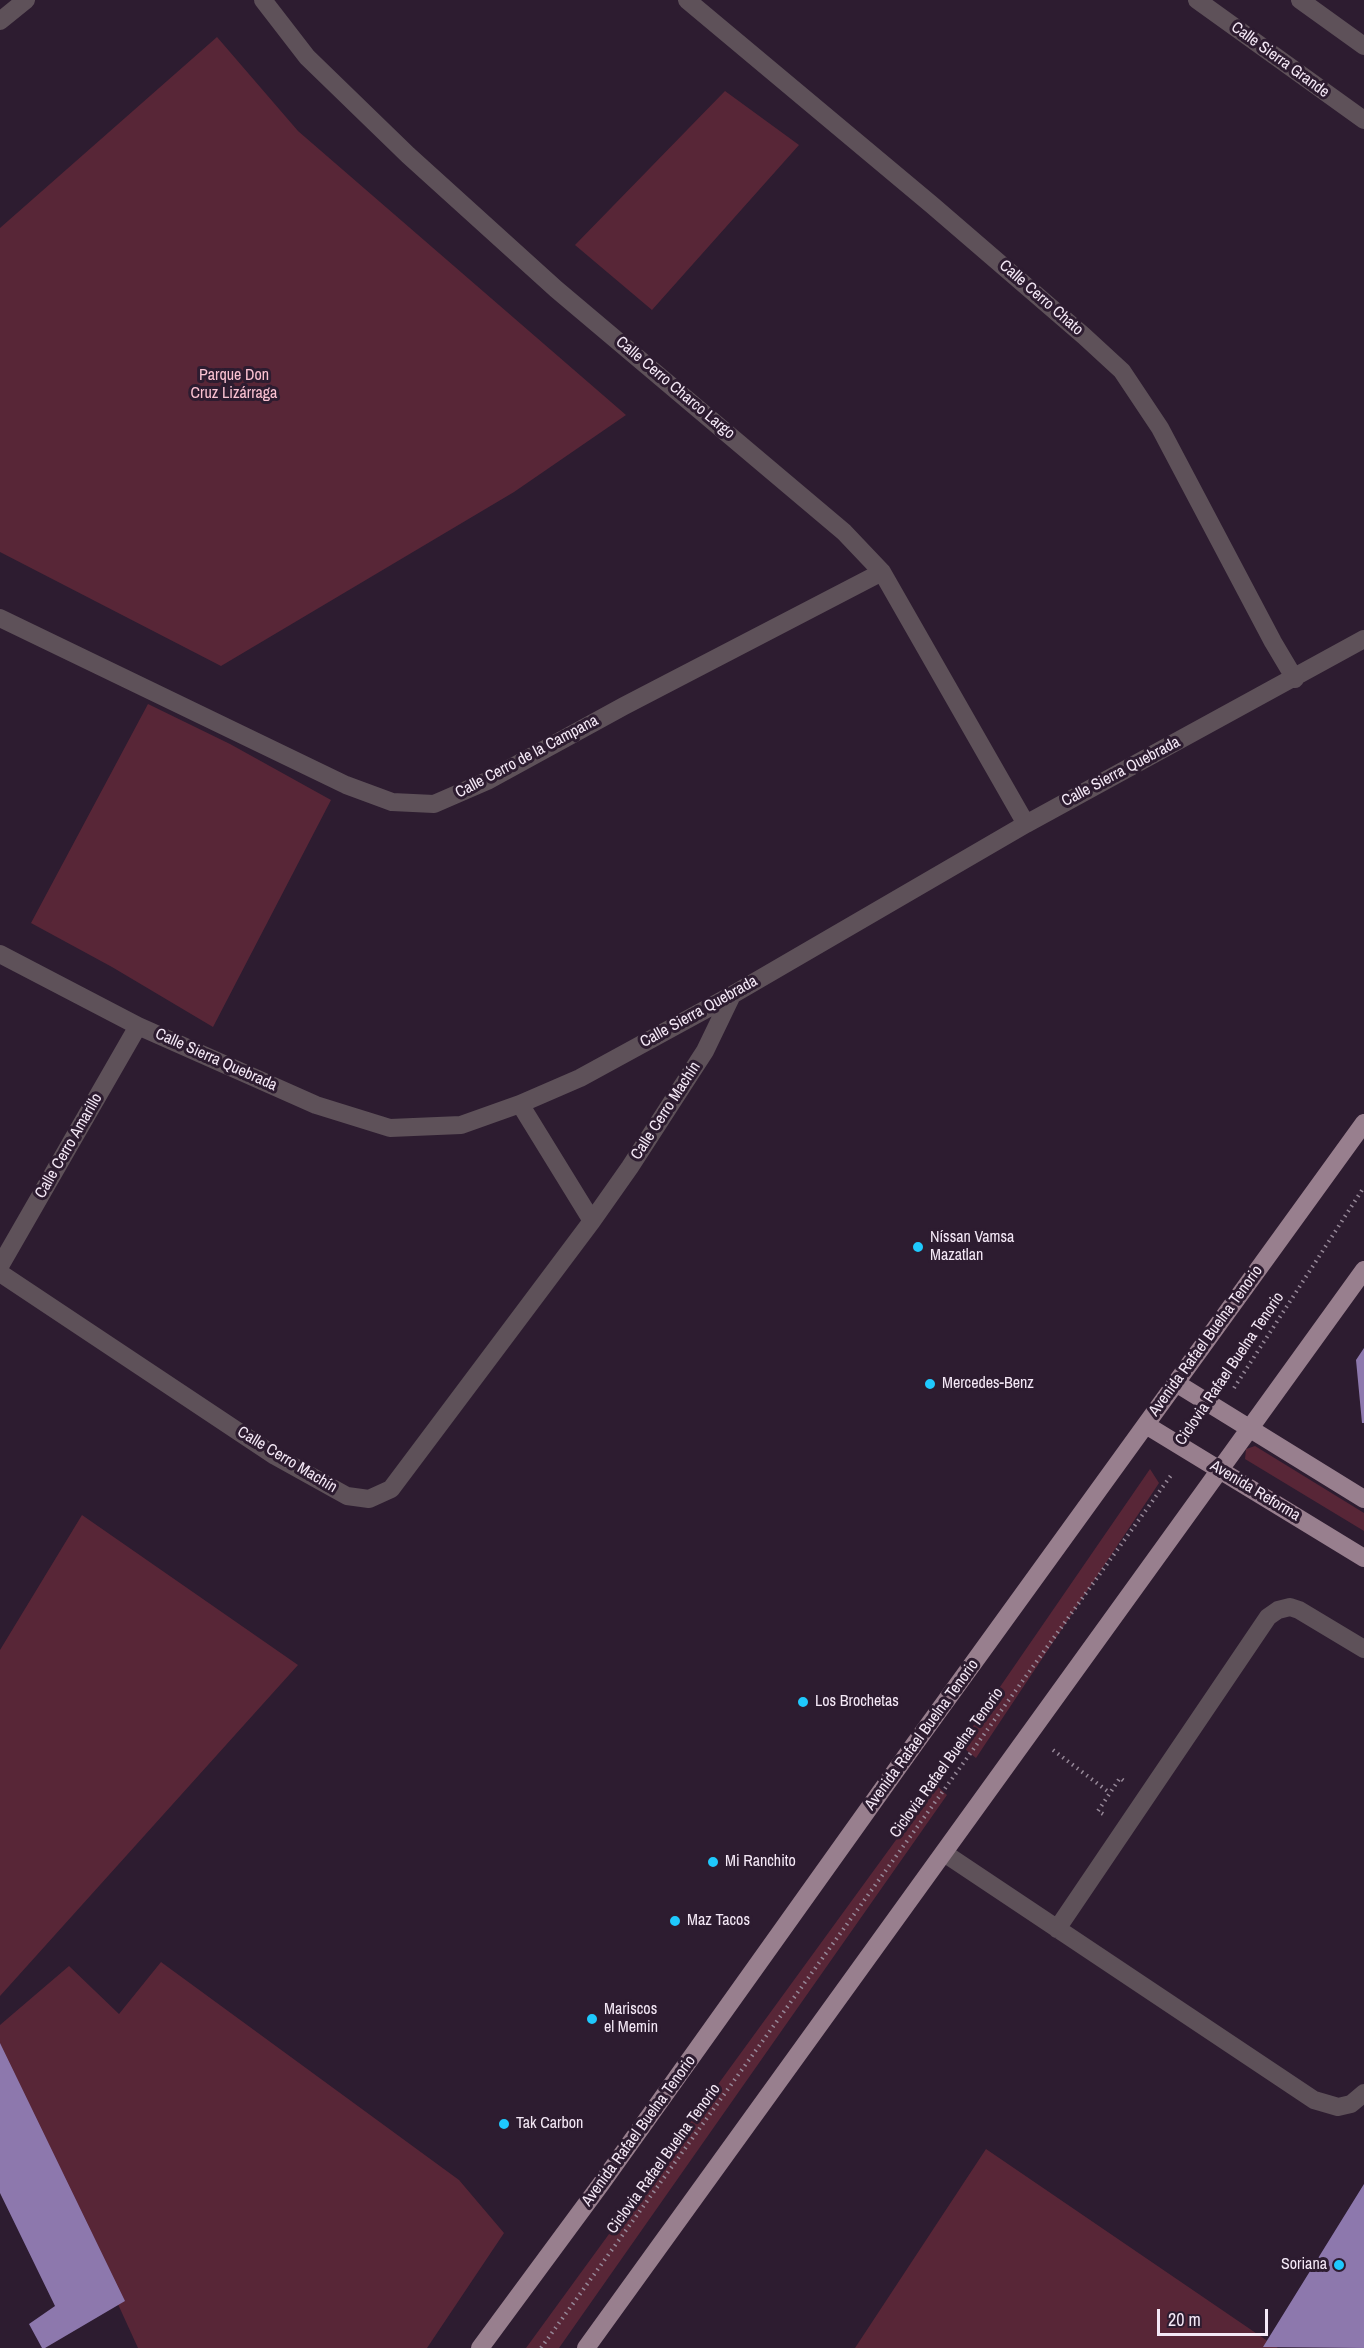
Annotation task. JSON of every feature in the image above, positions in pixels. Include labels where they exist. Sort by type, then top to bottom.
[{"type":"main road","name":"Avenida Rafael Buelna Tenorio","points":[[480,2348],[601,2184],[907,1754],[1364,1123]]},
{"type":"main road","points":[[586,2348],[1364,1270]]},
{"type":"main road","points":[[1176,1383],[1364,1499]]},
{"type":"main road","name":"Avenida Reforma","points":[[1146,1425],[1364,1558]]},
{"type":"street","points":[[0,21],[26,0]]},
{"type":"street","name":"Calle Cerro Charco Largo","points":[[262,0],[307,57],[408,155],[556,289],[844,532],[882,572],[1026,824]]},
{"type":"street","name":"Calle Cerro Chato","points":[[687,0],[932,205],[1122,371],[1160,428],[1273,642],[1295,679]]},
{"type":"street","name":"Calle Sierra Grande","points":[[1197,0],[1364,120]]},
{"type":"street","points":[[1300,0],[1364,46]]},
{"type":"street","name":"Calle Cerro de la Campana","points":[[0,618],[346,785],[392,802],[434,804],[487,781],[624,706],[882,572]]},
{"type":"street","name":"Calle Sierra Quebrada","points":[[0,954],[138,1026],[316,1105],[390,1128],[460,1125],[519,1104],[580,1078],[732,995],[1026,824],[1295,679],[1364,639]]},
{"type":"street","name":"Calle Cerro Machín","points":[[0,1273],[274,1456],[346,1496],[369,1499],[391,1489],[592,1221],[705,1051],[732,995]]},
{"type":"street","name":"Calle Cerro Amarillo","points":[[0,1266],[138,1026]]},
{"type":"street","points":[[519,1104],[592,1221]]},
{"type":"street","points":[[1057,1929],[1268,1617],[1278,1610],[1290,1607],[1364,1648]]},
{"type":"street","points":[[944,1853],[1314,2100],[1338,2107],[1352,2104],[1364,2093]]},
{"type":"path","name":"Ciclovia Rafael Buelna Tenorio","points":[[1219,1409],[1248,1368],[1349,1207],[1364,1187]]},
{"type":"path","name":"Ciclovia Rafael Buelna Tenorio","points":[[541,2348],[1189,1451]]},
{"type":"path","points":[[1030,1733],[1110,1793]]},
{"type":"green space","name":"Parque Don Cruz Lizárraga","points":[[217,37],[298,131],[626,415],[514,492],[221,666],[0,552],[0,228]]},
{"type":"green space","points":[[725,91],[799,145],[652,310],[575,245]]},
{"type":"green space","points":[[148,704],[230,744],[331,800],[213,1027],[112,967],[31,923]]},
{"type":"green space","points":[[1255,1446],[1364,1513],[1364,1531],[1245,1459],[1246,1449]]},
{"type":"green space","points":[[1150,1469],[1159,1483],[976,1758],[960,1745]]},
{"type":"green space","points":[[82,1515],[298,1665],[0,1996],[0,1650]]},
{"type":"green space","points":[[936,1785],[947,1795],[559,2348],[526,2348]]},
{"type":"green space","points":[[161,1962],[459,2180],[504,2233],[427,2348],[138,2348],[0,2046],[0,2025],[69,1966],[119,2014]]},
{"type":"green space","points":[[986,2149],[1269,2342],[1278,2348],[855,2348]]},
{"type":"building","points":[[1364,1348],[1364,1423],[1362,1423],[1356,1360]]},
{"type":"building","points":[[0,2043],[125,2301],[45,2348],[42,2348],[29,2324],[55,2306],[0,2193]]},
{"type":"building","name":"Soriana","points":[[1364,2184],[1364,2348],[1263,2347]]},
{"type":"place","name":"Níssan Vamsa Mazatlan","points":[[918,1247]]},
{"type":"place","name":"Mercedes-Benz","points":[[930,1384]]},
{"type":"place","name":"Los Brochetas","points":[[803,1702]]},
{"type":"place","name":"Mi Ranchito","points":[[713,1862]]},
{"type":"place","name":"Maz Tacos","points":[[675,1921]]},
{"type":"place","name":"Mariscos el Memin","points":[[592,2019]]},
{"type":"place","name":"Tak Carbon","points":[[504,2124]]},
{"type":"place","name":"Soriana","points":[[1339,2265]]}]
